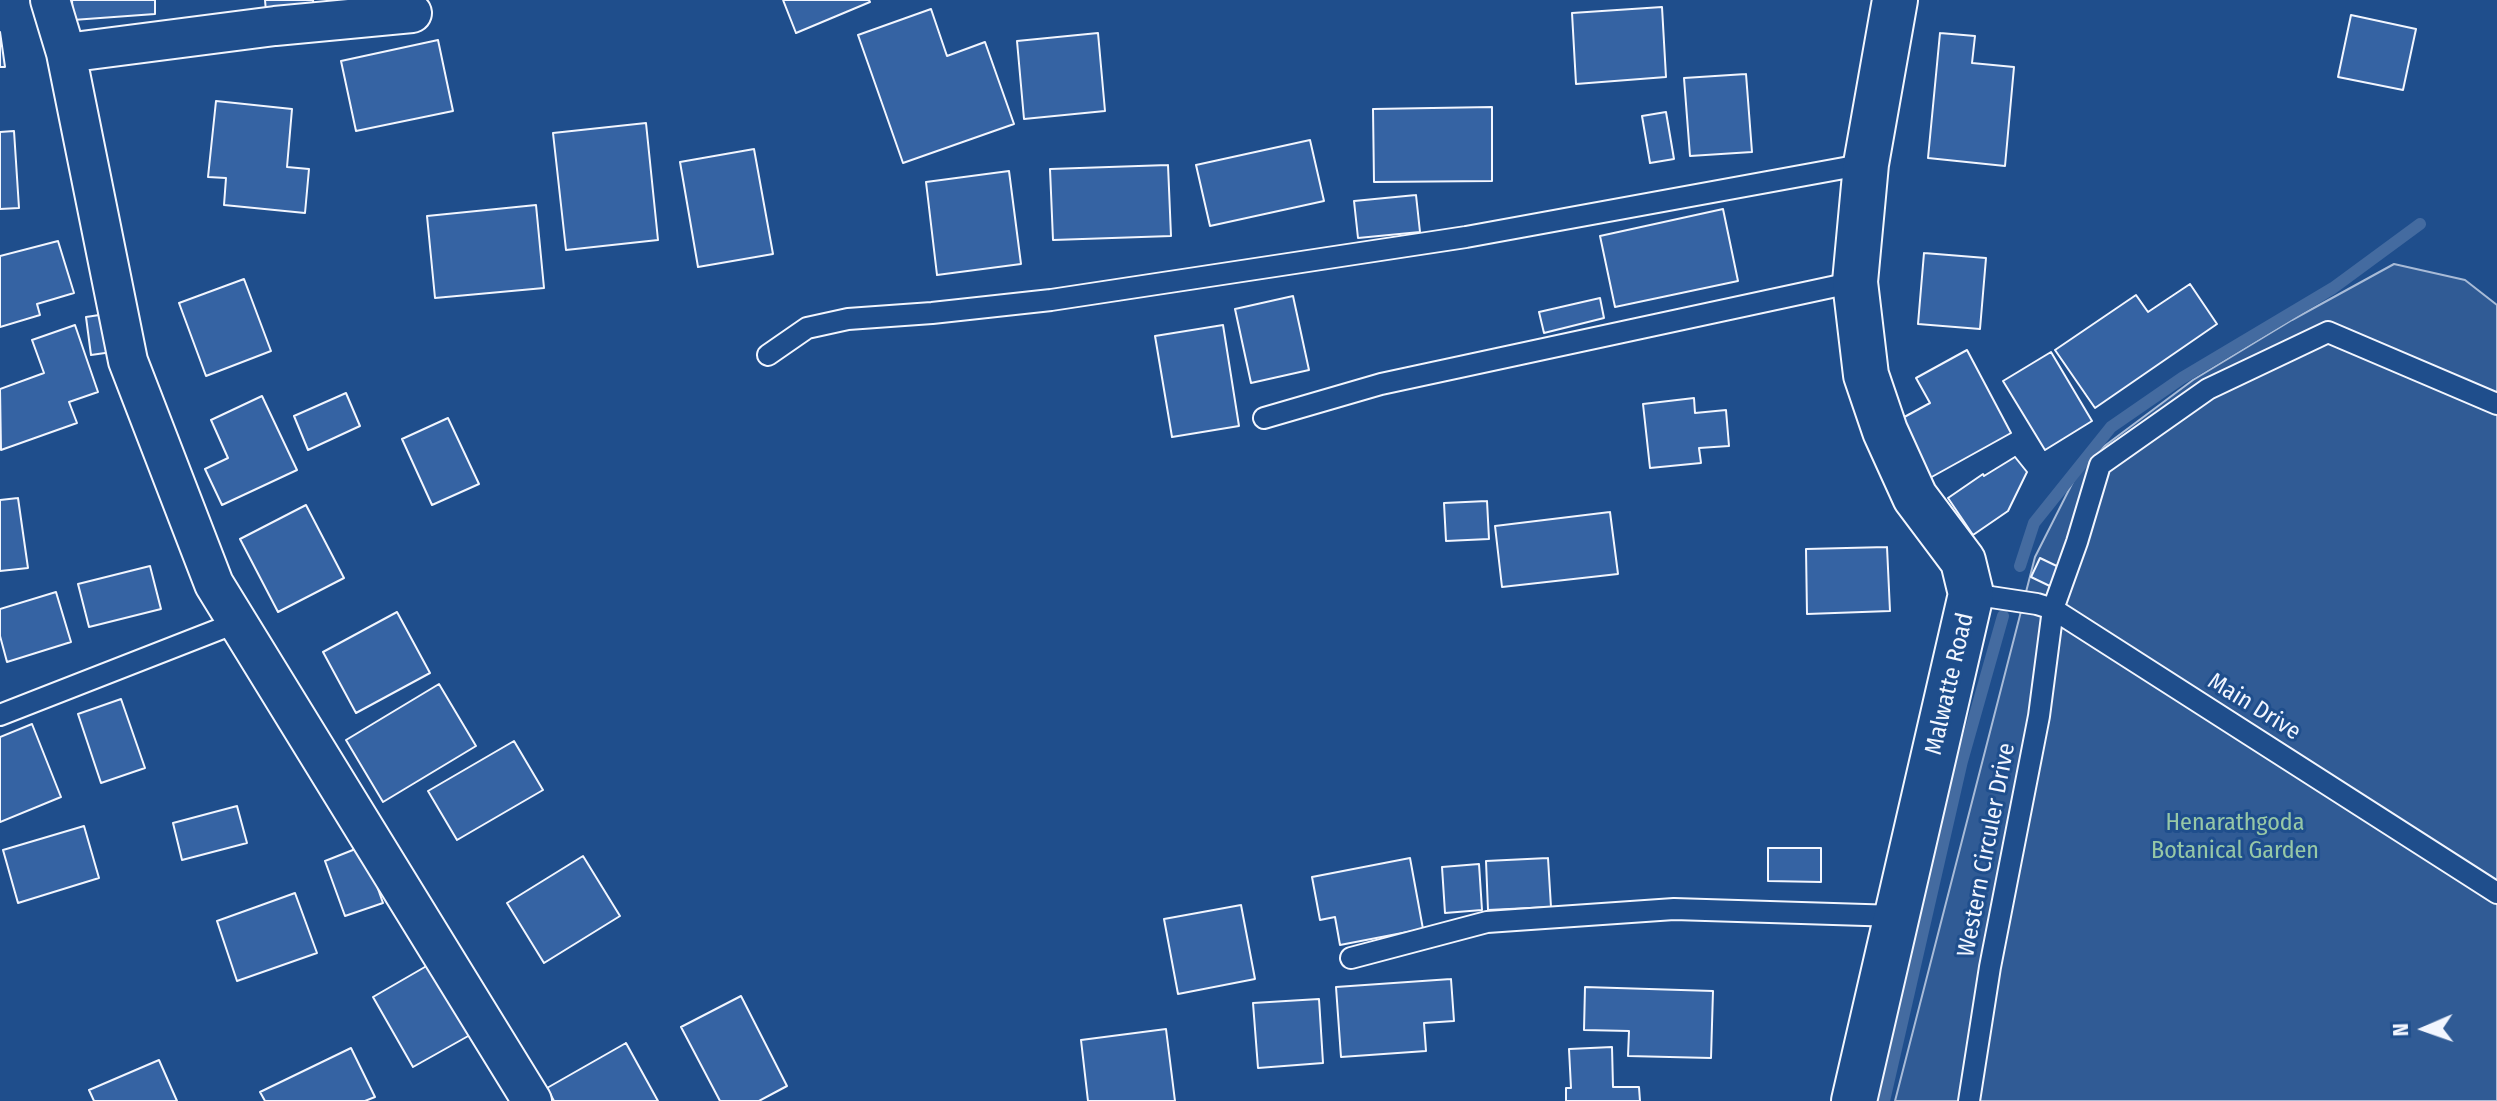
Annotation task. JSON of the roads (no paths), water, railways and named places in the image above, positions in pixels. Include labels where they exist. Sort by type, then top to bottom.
[{"type":"street","points":[[50,0],[66,53],[128,361],[214,584],[532,1101]]},
{"type":"street","name":"Malwatte Road","points":[[1854,1101],[1971,594],[1963,561],[1915,497],[1885,431],[1866,375],[1855,282],[1866,164],[1895,0]]},
{"type":"street","points":[[66,53],[275,26],[412,13]]},
{"type":"lane","points":[[768,355],[807,328],[848,319],[1051,300],[1451,239],[1866,164]]},
{"type":"lane","points":[[1264,418],[1381,384],[1855,282]]},
{"type":"lane","name":"Western Circuler Drive","points":[[1969,1101],[1990,967],[2039,716],[2053,609],[2100,465],[2208,389],[2328,332],[2497,404]]},
{"type":"lane","name":"Main Drive","points":[[1971,594],[2053,609],[2497,893]]},
{"type":"lane","points":[[0,715],[238,622]]},
{"type":"lane","points":[[1351,958],[1487,922],[1674,909],[1897,916]]},
{"type":"waterway","points":[[2020,566],[2034,523],[2111,427],[2182,378],[2333,288],[2420,224]]},
{"type":"waterway","points":[[1884,1101],[1962,761],[2003,616]]},
{"type":"park label","name":"Henarathgoda Botanical Garden","points":[[2235,837]]}]
